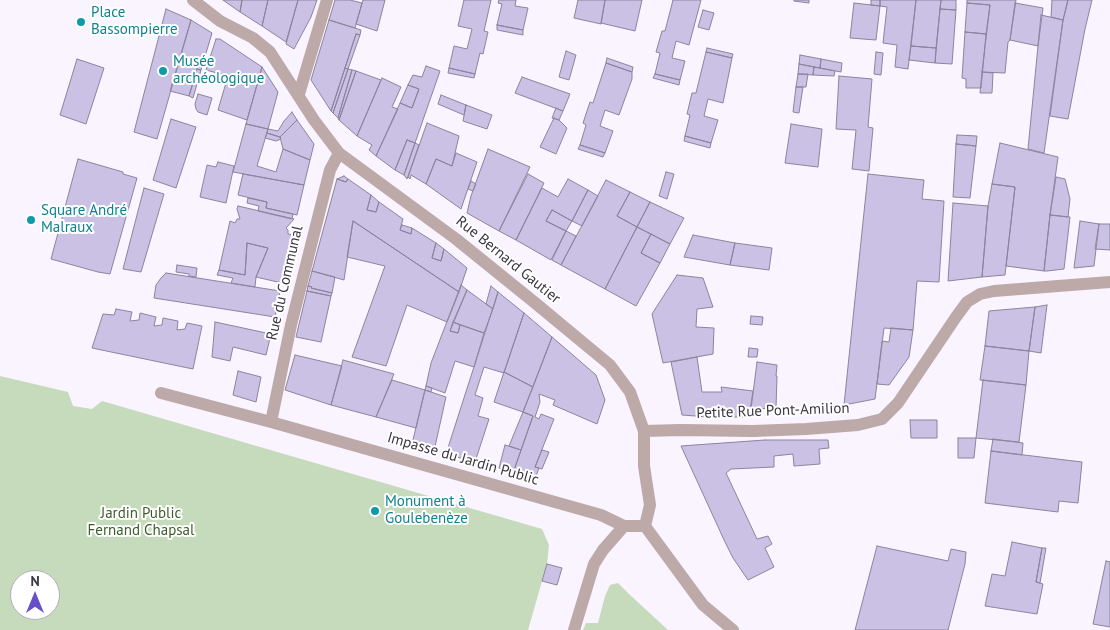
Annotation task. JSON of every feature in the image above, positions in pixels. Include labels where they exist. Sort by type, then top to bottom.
[{"type":"street","name":"Rue Bernard Gautier","points":[[193,0],[220,20],[253,38],[270,52],[299,94],[314,120],[339,153],[456,238],[610,365],[630,392],[644,431],[644,466],[650,505],[645,526]]},
{"type":"street","points":[[299,94],[327,0]]},
{"type":"street","name":"Rue du Communal","points":[[271,422],[291,325],[316,224],[330,170],[339,153]]},
{"type":"street","name":"Petite Rue Pont-Amilion","points":[[644,431],[797,429],[858,425],[882,419],[898,403],[962,309],[968,302],[980,294],[994,291],[1110,282]]},
{"type":"street","name":"Impasse du Jardin Public","points":[[161,394],[271,422],[601,515],[624,526],[645,526]]},
{"type":"street","points":[[574,630],[594,564],[602,550],[624,526]]},
{"type":"street","points":[[645,526],[703,605],[732,630]]},
{"type":"green space","name":"Jardin Public Fernand Chapsal","points":[[0,376],[68,392],[73,406],[92,409],[102,401],[542,529],[549,545],[547,564],[528,630],[0,630]]},
{"type":"green space","points":[[618,583],[668,630],[583,630],[586,623],[598,623],[610,585]]},
{"type":"building","points":[[223,0],[242,0],[240,12]]},
{"type":"building","points":[[242,0],[268,0],[262,26],[240,12]]},
{"type":"building","points":[[268,0],[298,0],[286,42],[262,26]]},
{"type":"building","points":[[298,0],[317,0],[311,17],[294,49],[286,44]]},
{"type":"building","points":[[335,0],[350,0],[362,3],[355,28],[329,20]]},
{"type":"building","points":[[363,0],[385,0],[377,31],[356,24]]},
{"type":"building","points":[[464,0],[491,0],[484,31],[488,32],[483,54],[480,53],[475,74],[449,68],[454,46],[467,49],[472,29],[458,26]]},
{"type":"building","points":[[499,0],[516,0],[515,6],[528,8],[523,30],[497,25],[502,4],[498,3]]},
{"type":"building","points":[[578,0],[605,0],[601,24],[574,18]]},
{"type":"building","points":[[605,0],[642,0],[635,31],[601,23]]},
{"type":"building","points":[[673,0],[701,0],[689,45],[676,41],[672,58],[685,61],[680,80],[655,74],[660,53],[656,52],[662,31],[665,31]]},
{"type":"building","points":[[809,0],[809,3],[794,1]]},
{"type":"building","points":[[871,0],[880,0],[880,6],[871,5]]},
{"type":"building","points":[[880,0],[916,0],[908,69],[895,67],[897,45],[883,43],[887,7],[880,6]]},
{"type":"building","points":[[916,0],[941,0],[936,48],[911,46]]},
{"type":"building","points":[[941,0],[956,0],[956,10],[940,9]]},
{"type":"building","points":[[967,0],[1016,0],[1010,40],[1008,42],[1005,73],[982,72],[990,5],[967,3]]},
{"type":"building","points":[[1052,0],[1068,0],[1063,20],[1051,17]]},
{"type":"building","points":[[1068,0],[1092,0],[1068,119],[1050,116],[1063,20]]},
{"type":"building","points":[[854,3],[880,6],[876,40],[850,38]]},
{"type":"building","points":[[967,3],[990,5],[986,34],[965,32]]},
{"type":"building","points":[[1015,3],[1043,8],[1038,46],[1010,40]]},
{"type":"building","name":"Musée archéologique","points":[[166,9],[191,20],[157,139],[134,132]]},
{"type":"building","points":[[940,9],[956,10],[952,64],[935,63]]},
{"type":"building","points":[[703,10],[714,13],[709,30],[698,27]]},
{"type":"building","points":[[1041,15],[1063,20],[1044,153],[1028,149]]},
{"type":"building","points":[[191,20],[212,33],[201,70],[197,69],[189,96],[170,91]]},
{"type":"building","points":[[329,20],[361,30],[360,35],[356,34],[331,111],[311,80]]},
{"type":"building","points":[[497,25],[523,30],[523,35],[497,30]]},
{"type":"building","points":[[965,32],[986,34],[981,88],[966,88],[966,79],[962,78]]},
{"type":"building","points":[[356,34],[360,35],[348,69],[345,68]]},
{"type":"building","points":[[216,39],[220,39],[262,67],[247,120],[218,110],[228,76],[206,70]]},
{"type":"building","points":[[911,46],[936,48],[935,63],[909,60]]},
{"type":"building","points":[[707,48],[733,54],[732,58],[706,52]]},
{"type":"building","points":[[566,51],[576,55],[569,80],[559,77]]},
{"type":"building","points":[[706,52],[732,58],[723,103],[708,99],[704,116],[718,120],[711,143],[685,136],[690,115],[687,114],[692,93],[696,93]]},
{"type":"building","points":[[876,52],[883,53],[881,75],[874,74]]},
{"type":"building","points":[[800,55],[821,59],[820,68],[799,64]]},
{"type":"building","points":[[607,58],[633,67],[632,72],[606,63]]},
{"type":"building","points":[[77,59],[104,68],[86,124],[60,115]]},
{"type":"building","points":[[821,59],[842,63],[841,72],[820,68]]},
{"type":"building","points":[[606,63],[632,72],[632,79],[619,115],[605,110],[600,126],[613,131],[605,153],[580,145],[586,125],[583,123],[590,102],[593,103]]},
{"type":"building","points":[[799,64],[814,67],[813,75],[798,74]]},
{"type":"building","points":[[426,66],[440,71],[415,143],[407,140],[395,170],[376,156],[400,103],[412,108],[419,89],[408,85],[413,75],[422,77]]},
{"type":"building","points":[[262,67],[278,92],[268,129],[246,124]]},
{"type":"building","points":[[814,67],[835,71],[834,76],[813,75]]},
{"type":"building","points":[[345,68],[348,69],[333,113],[331,111]]},
{"type":"building","points":[[449,68],[475,74],[474,78],[448,73]]},
{"type":"building","points":[[197,69],[201,70],[193,98],[189,96]]},
{"type":"building","points":[[348,69],[352,70],[338,118],[333,113]]},
{"type":"building","points":[[352,70],[356,71],[339,120],[338,118]]},
{"type":"building","points":[[356,71],[381,80],[357,136],[339,120]]},
{"type":"building","points":[[982,72],[993,73],[992,93],[980,93]]},
{"type":"building","points":[[655,74],[680,80],[679,85],[653,78]]},
{"type":"building","points":[[798,74],[808,74],[806,87],[796,87]]},
{"type":"building","points":[[839,76],[872,79],[868,127],[873,128],[869,171],[852,169],[856,130],[836,129]]},
{"type":"building","points":[[522,77],[570,94],[563,111],[515,93]]},
{"type":"building","points":[[382,78],[401,87],[392,107],[398,109],[376,156],[369,150],[372,145],[357,136]]},
{"type":"building","points":[[408,85],[419,89],[412,108],[400,103]]},
{"type":"building","points":[[796,87],[803,87],[799,113],[793,112]]},
{"type":"building","points":[[198,94],[212,98],[207,115],[198,112],[196,109],[195,104]]},
{"type":"building","points":[[441,95],[466,105],[464,115],[438,104]]},
{"type":"building","points":[[466,105],[492,115],[487,129],[463,121]]},
{"type":"building","points":[[556,108],[563,111],[559,120],[552,118]]},
{"type":"building","points":[[292,112],[297,120],[280,137],[267,133],[268,129],[278,131]]},
{"type":"building","points":[[554,118],[567,128],[556,154],[540,147]]},
{"type":"building","points":[[171,119],[196,127],[176,188],[153,180]]},
{"type":"building","points":[[297,120],[314,144],[310,160],[283,149],[280,137]]},
{"type":"building","points":[[427,123],[459,136],[452,166],[436,159],[426,184],[411,175],[410,179],[408,177]]},
{"type":"building","points":[[246,124],[268,129],[257,166],[276,172],[283,149],[310,160],[304,185],[233,172]]},
{"type":"building","points":[[791,124],[822,129],[818,167],[785,163]]},
{"type":"building","points":[[267,133],[281,139],[276,141],[265,138]]},
{"type":"building","points":[[957,135],[977,136],[976,146],[956,144]]},
{"type":"building","points":[[685,136],[711,143],[710,148],[684,141]]},
{"type":"building","points":[[407,140],[415,143],[404,175],[395,170]]},
{"type":"building","points":[[415,143],[419,145],[407,179],[404,175]]},
{"type":"building","points":[[1000,143],[1058,157],[1044,271],[1006,266],[1015,187],[992,184]]},
{"type":"building","points":[[956,144],[976,146],[970,198],[953,197]]},
{"type":"building","points":[[580,145],[605,153],[603,157],[578,149]]},
{"type":"building","points":[[488,149],[530,167],[499,231],[467,213]]},
{"type":"building","points":[[456,153],[477,162],[461,209],[426,184],[436,159],[452,166]]},
{"type":"building","points":[[78,159],[137,178],[110,274],[51,259]]},
{"type":"building","points":[[218,162],[234,166],[226,203],[200,197],[207,165],[216,167]]},
{"type":"building","points":[[666,172],[674,174],[667,199],[659,196]]},
{"type":"building","points":[[243,174],[304,185],[297,215],[266,208],[267,202],[238,195]]},
{"type":"building","points":[[528,174],[544,183],[516,240],[499,231]]},
{"type":"building","points":[[868,174],[924,180],[922,199],[944,201],[939,282],[917,281],[913,330],[884,328],[875,399],[844,405]]},
{"type":"building","points":[[344,176],[348,179],[346,182],[337,179]]},
{"type":"building","points":[[1056,177],[1065,179],[1070,199],[1068,217],[1050,215]]},
{"type":"building","points":[[337,179],[346,182],[348,179],[371,195],[367,210],[376,212],[379,202],[403,219],[400,230],[411,234],[412,228],[436,243],[432,258],[441,261],[444,249],[467,268],[459,292],[353,221],[344,280],[312,271]]},
{"type":"building","points":[[568,179],[588,190],[572,221],[552,210],[546,221],[566,231],[551,260],[516,240],[542,188],[558,197]]},
{"type":"building","points":[[606,180],[630,192],[617,216],[637,227],[605,289],[561,265]]},
{"type":"building","points":[[471,181],[476,184],[473,191],[468,189]]},
{"type":"building","points":[[992,184],[1015,187],[1005,275],[982,277],[988,206]]},
{"type":"building","points":[[144,188],[164,194],[141,272],[123,269]]},
{"type":"building","points":[[588,190],[598,196],[582,226],[572,221]]},
{"type":"building","points":[[630,192],[650,202],[637,227],[617,216]]},
{"type":"building","points":[[371,195],[379,202],[376,212],[367,210]]},
{"type":"building","points":[[248,198],[267,202],[266,208],[293,214],[292,219],[258,211],[259,206],[247,203]]},
{"type":"building","points":[[650,202],[684,218],[670,244],[637,227]]},
{"type":"building","points":[[953,203],[988,206],[982,277],[948,281]]},
{"type":"building","points":[[238,206],[294,219],[286,228],[288,234],[293,235],[282,283],[256,277],[268,248],[247,243],[245,275],[219,270],[230,221],[235,223],[237,219],[240,219]]},
{"type":"building","points":[[552,210],[572,221],[566,231],[546,221]]},
{"type":"building","points":[[1050,215],[1070,217],[1064,269],[1044,271]]},
{"type":"building","points":[[353,221],[459,292],[447,322],[407,305],[386,366],[352,357],[385,266],[347,257]]},
{"type":"building","points":[[1080,221],[1099,224],[1094,266],[1074,268]]},
{"type":"building","points":[[1099,224],[1110,224],[1110,250],[1095,249]]},
{"type":"building","points":[[402,225],[412,228],[411,234],[400,230]]},
{"type":"building","points":[[637,227],[651,234],[641,253],[660,263],[636,306],[605,289]]},
{"type":"building","points":[[566,231],[576,236],[561,265],[552,260]]},
{"type":"building","points":[[651,234],[670,244],[660,263],[641,253]]},
{"type":"building","points":[[693,235],[735,243],[730,265],[684,257]]},
{"type":"building","points":[[247,243],[268,248],[256,277],[255,287],[231,283],[233,278],[217,275],[219,270],[245,275]]},
{"type":"building","points":[[436,243],[444,249],[441,261],[432,258]]},
{"type":"building","points":[[735,243],[772,248],[769,270],[730,265]]},
{"type":"building","points":[[177,265],[197,268],[196,277],[176,272]]},
{"type":"building","points":[[312,271],[335,277],[332,293],[308,286]]},
{"type":"building","points":[[166,273],[280,291],[275,317],[154,298],[156,285]]},
{"type":"building","points":[[677,275],[703,278],[713,307],[697,309],[696,327],[714,328],[713,354],[663,363],[652,314]]},
{"type":"building","points":[[461,285],[467,290],[450,331],[458,333],[460,325],[484,333],[474,367],[455,361],[445,393],[426,386],[431,363]]},
{"type":"building","points":[[308,286],[332,293],[331,296],[307,291]]},
{"type":"building","points":[[491,286],[498,292],[493,309],[486,304]]},
{"type":"building","points":[[467,290],[493,309],[484,333],[453,322]]},
{"type":"building","points":[[307,291],[331,296],[321,342],[296,337]]},
{"type":"building","points":[[498,292],[524,313],[504,373],[484,367],[475,395],[483,398],[478,416],[489,419],[475,462],[446,454]]},
{"type":"building","points":[[1047,305],[1041,353],[1029,351],[1035,307]]},
{"type":"building","points":[[1035,307],[1029,351],[985,346],[989,311]]},
{"type":"building","points":[[116,309],[132,312],[130,321],[139,320],[140,313],[156,317],[154,326],[162,325],[163,318],[178,321],[177,330],[185,329],[187,323],[202,326],[193,369],[92,348],[103,314],[114,315]]},
{"type":"building","points":[[524,313],[552,337],[533,387],[504,372]]},
{"type":"building","points":[[751,316],[763,317],[762,325],[750,324]]},
{"type":"building","points":[[215,322],[271,334],[266,355],[233,347],[230,361],[212,357]]},
{"type":"building","points":[[453,322],[460,325],[458,333],[450,331]]},
{"type":"building","points":[[891,328],[913,330],[909,357],[889,385],[877,384],[882,341],[889,342]]},
{"type":"building","points":[[552,337],[596,375],[605,400],[597,424],[553,405],[555,400],[539,394],[540,402],[535,417],[539,419],[541,414],[554,419],[535,467],[539,468],[535,479],[513,473],[533,416],[523,412]]},
{"type":"building","points":[[985,346],[1029,351],[1026,385],[980,380]]},
{"type":"building","points":[[749,348],[758,349],[757,357],[748,357]]},
{"type":"building","points":[[295,355],[342,366],[331,405],[285,390]]},
{"type":"building","points":[[697,357],[702,392],[722,392],[721,387],[753,391],[749,417],[682,415],[671,362]]},
{"type":"building","points":[[343,360],[394,374],[376,417],[331,405]]},
{"type":"building","points":[[757,362],[777,365],[776,408],[751,409]]},
{"type":"building","points":[[238,371],[261,377],[256,402],[233,395]]},
{"type":"building","points":[[504,372],[533,387],[523,412],[494,402]]},
{"type":"building","points":[[392,380],[425,390],[416,428],[376,417]]},
{"type":"building","points":[[983,380],[1026,385],[1019,442],[976,438]]},
{"type":"building","points":[[426,386],[432,388],[431,392],[425,390]]},
{"type":"building","points":[[425,390],[446,397],[434,451],[412,444]]},
{"type":"building","points":[[523,412],[533,416],[521,450],[509,446]]},
{"type":"building","points":[[910,420],[937,420],[937,438],[911,438]]},
{"type":"building","points":[[958,438],[976,438],[974,458],[958,458]]},
{"type":"building","points":[[993,439],[1023,443],[1022,455],[991,451]]},
{"type":"building","points":[[765,440],[828,440],[829,448],[819,449],[820,464],[794,466],[793,454],[774,456],[774,467],[731,469],[726,473],[757,539],[768,536],[772,544],[765,548],[774,567],[748,580],[725,542],[681,446]]},
{"type":"building","points":[[505,445],[521,450],[513,473],[499,468]]},
{"type":"building","points":[[542,450],[549,452],[542,469],[535,467]]},
{"type":"building","points":[[991,451],[1082,462],[1078,503],[1059,501],[1058,512],[985,503]]},
{"type":"building","points":[[1012,542],[1042,548],[1036,582],[1043,584],[1037,614],[985,606],[992,574],[1005,576]]},
{"type":"building","points":[[877,546],[948,561],[951,549],[966,552],[965,564],[948,630],[855,630]]},
{"type":"building","points":[[1042,548],[1046,548],[1040,583],[1036,582]]},
{"type":"building","points":[[1106,561],[1110,562],[1110,627],[1093,624]]},
{"type":"building","points":[[547,564],[562,568],[557,585],[542,581]]},
{"type":"place","name":"Place Bassompierre","points":[[81,22]]},
{"type":"place","name":"Musée archéologique","points":[[163,71]]},
{"type":"place","name":"Square André Malraux","points":[[31,220]]},
{"type":"place","name":"Monument à Goulebenèze","points":[[375,511]]}]
